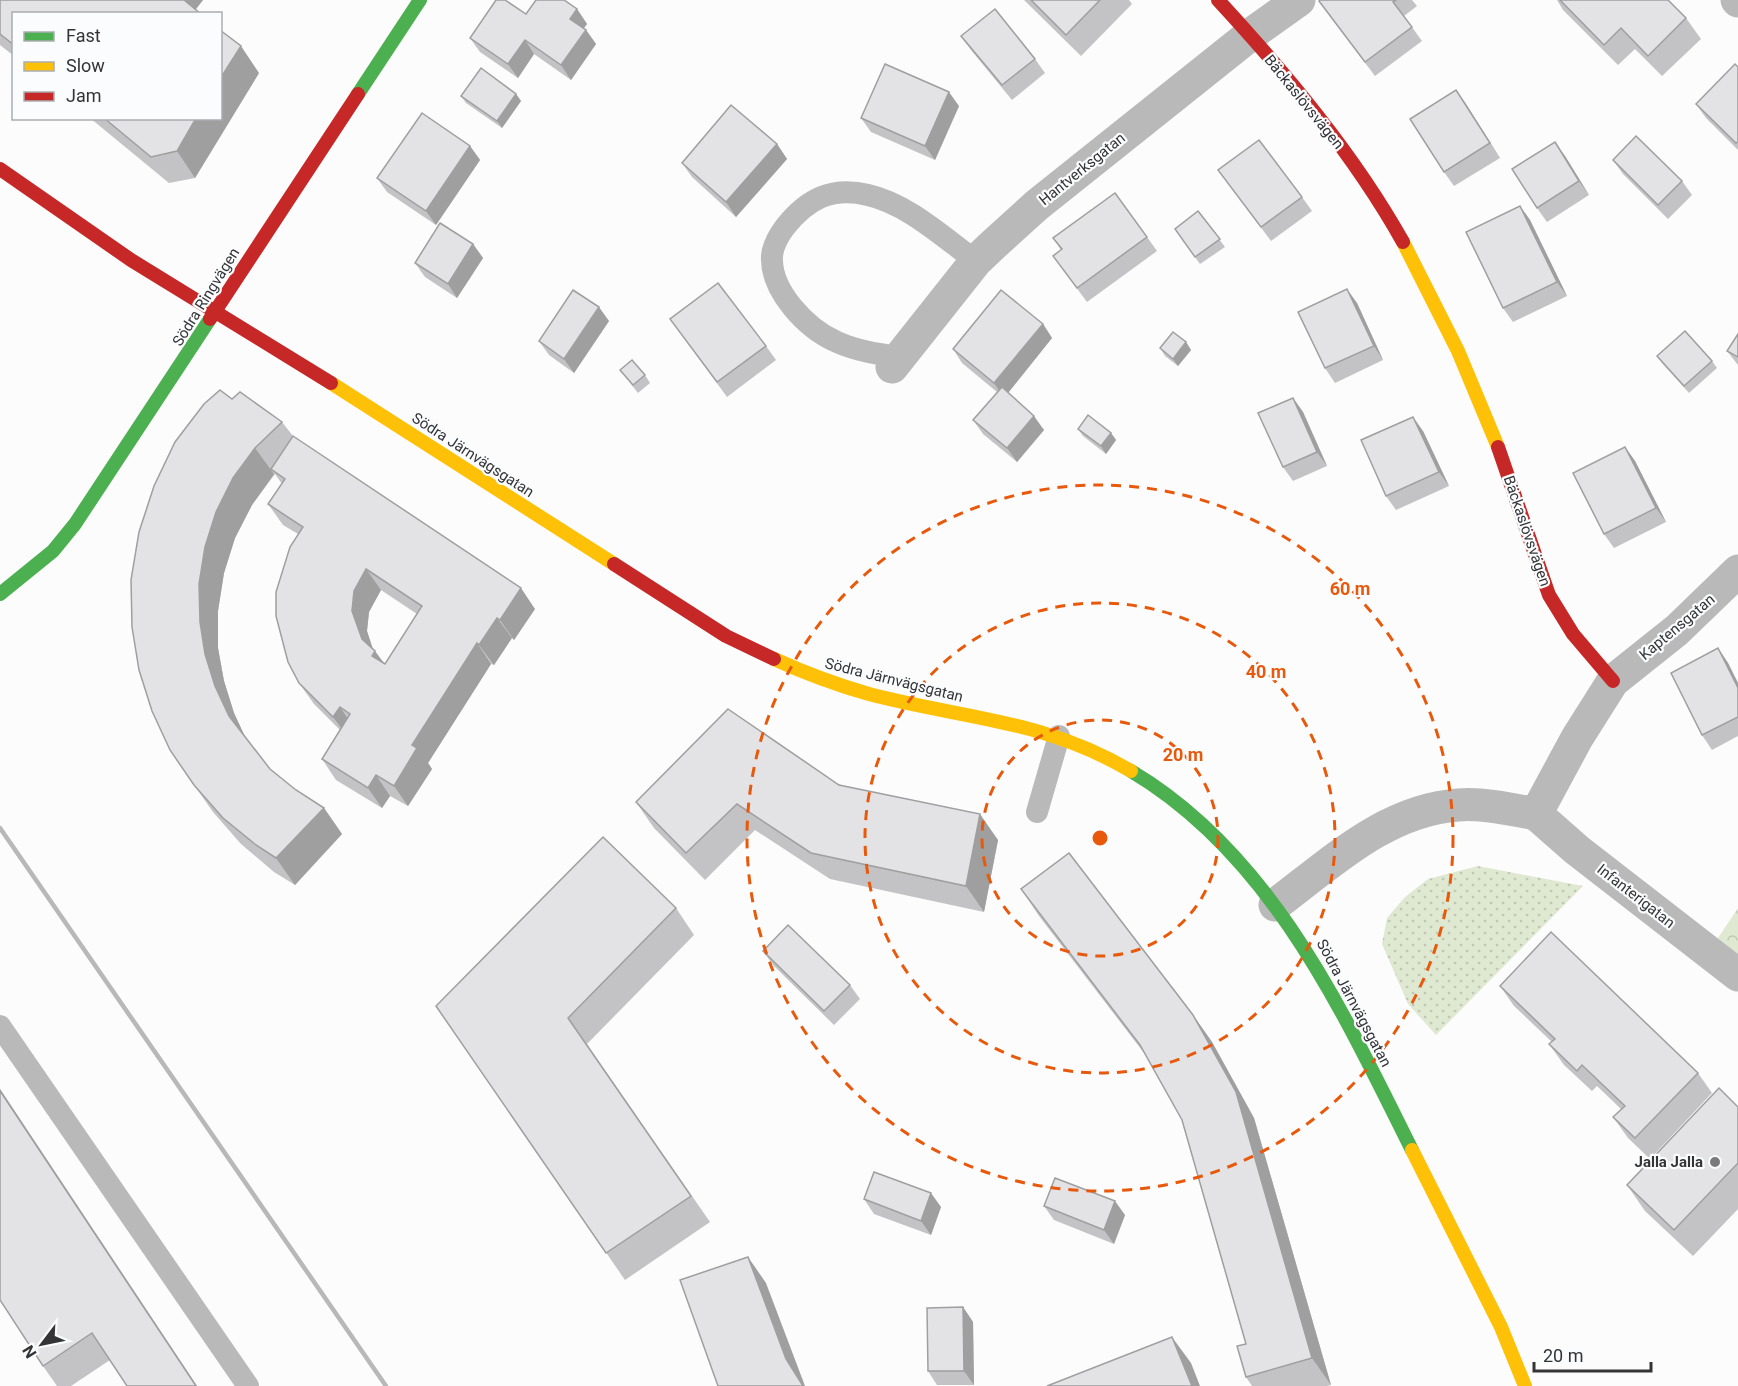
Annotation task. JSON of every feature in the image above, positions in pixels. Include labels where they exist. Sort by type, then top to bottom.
[{"type":"street","name":"Södra Ringvägen","points":[[0,594],[53,551],[75,524],[420,0]]},
{"type":"street","name":"Bäckaslövsvägen","points":[[1218,0],[1250,35],[1338,143],[1382,206],[1428,292],[1479,401],[1518,502],[1532,555],[1543,583],[1586,652],[1613,681]]},
{"type":"street","name":"Hantverksgatan","points":[[895,362],[976,261],[1037,205],[1250,35],[1299,0]]},
{"type":"street","name":"Södra Järnvägsgatan","points":[[0,169],[131,260],[216,311],[658,595],[726,636],[775,661],[869,694],[1059,736],[1098,753],[1140,777],[1176,804],[1220,844],[1275,905],[1305,947],[1336,998],[1501,1328],[1525,1386]]},
{"type":"street","name":"Kaptensgatan","points":[[1613,681],[1677,630],[1738,571]]},
{"type":"street","points":[[1275,905],[1349,849],[1400,818],[1424,810],[1459,805],[1495,806],[1536,814],[1577,738],[1613,681]]},
{"type":"street","name":"Infanterigatan","points":[[1536,814],[1577,850],[1738,975]]},
{"type":"street","name":"Södra Järnvägsgatan","points":[[1501,1328],[1533,1369]]},
{"type":"lane","points":[[895,362],[836,342],[812,327],[794,309],[773,273],[772,254],[778,237],[795,214],[821,196],[841,192],[869,195],[901,208],[976,261]]},
{"type":"lane","points":[[1037,812],[1059,736]]},
{"type":"lane","points":[[0,1026],[248,1386]]},
{"type":"green space","points":[[1478,866],[1583,886],[1436,1035],[1408,1004],[1382,944],[1387,918],[1405,897],[1428,879]]},
{"type":"green space","points":[[1738,908],[1738,962],[1718,938]]},
{"type":"building","points":[[0,0],[184,0],[199,12],[12,12],[12,43],[0,34]]},
{"type":"building","points":[[496,0],[505,0],[526,14],[536,0],[564,0],[577,9],[570,19],[586,30],[561,65],[525,40],[508,64],[470,38]]},
{"type":"building","points":[[1031,0],[1100,0],[1066,35]]},
{"type":"building","points":[[1320,0],[1396,0],[1393,2],[1412,27],[1365,62]]},
{"type":"building","points":[[1560,0],[1668,0],[1686,18],[1648,56],[1621,28],[1604,45]]},
{"type":"building","points":[[995,9],[1035,59],[1002,85],[961,36]]},
{"type":"building","points":[[222,32],[241,46],[222,76]]},
{"type":"building","points":[[885,64],[949,92],[925,146],[861,118]]},
{"type":"building","points":[[1735,64],[1738,67],[1738,142],[1736,143],[1696,104]]},
{"type":"building","points":[[481,68],[516,94],[497,121],[461,96]]},
{"type":"building","points":[[1456,90],[1490,143],[1444,172],[1410,119]]},
{"type":"building","points":[[731,105],[777,144],[726,202],[682,163]]},
{"type":"building","points":[[422,113],[470,146],[426,211],[377,178]]},
{"type":"building","points":[[106,120],[195,120],[177,151],[151,157]]},
{"type":"building","points":[[1636,136],[1682,181],[1658,205],[1613,160]]},
{"type":"building","points":[[1259,140],[1302,197],[1261,227],[1218,170]]},
{"type":"building","points":[[1555,142],[1579,181],[1537,208],[1512,169]]},
{"type":"building","points":[[1115,193],[1147,237],[1077,288],[1053,256],[1062,249],[1053,238]]},
{"type":"building","points":[[1520,206],[1557,282],[1503,308],[1466,232]]},
{"type":"building","points":[[1198,211],[1220,239],[1195,257],[1175,229]]},
{"type":"building","points":[[440,223],[473,244],[448,284],[415,263]]},
{"type":"building","points":[[718,283],[766,346],[717,382],[670,319]]},
{"type":"building","points":[[1347,289],[1374,346],[1325,368],[1298,312]]},
{"type":"building","points":[[573,290],[599,307],[564,359],[539,341]]},
{"type":"building","points":[[1001,290],[1043,324],[994,383],[953,349]]},
{"type":"building","points":[[1685,331],[1712,361],[1684,386],[1657,356]]},
{"type":"building","points":[[1173,332],[1186,342],[1173,359],[1160,348]]},
{"type":"building","points":[[1738,334],[1738,357],[1727,351]]},
{"type":"building","points":[[632,360],[645,375],[633,385],[620,370]]},
{"type":"building","points":[[1002,387],[1034,416],[1007,448],[973,420]]},
{"type":"building","points":[[220,390],[232,399],[240,392],[282,422],[255,448],[233,478],[216,512],[205,547],[199,584],[200,622],[205,654],[215,686],[229,716],[270,769],[296,790],[324,808],[276,858],[223,818],[194,785],[170,750],[152,711],[139,670],[132,627],[131,580],[139,532],[154,486],[175,442],[204,404]]},
{"type":"building","points":[[1293,398],[1317,452],[1283,467],[1258,413]]},
{"type":"building","points":[[1088,415],[1111,433],[1101,446],[1078,429]]},
{"type":"building","points":[[1413,417],[1439,472],[1386,496],[1361,440]]},
{"type":"building","points":[[293,436],[521,588],[500,620],[497,618],[479,645],[477,643],[412,745],[417,748],[394,786],[376,775],[368,788],[322,759],[350,714],[340,707],[333,717],[299,683],[288,662],[276,616],[276,592],[290,547],[303,527],[268,504],[285,479],[271,469]],"holes":[[[366,569],[422,606],[385,664],[372,656],[375,651],[362,639],[352,611],[354,591]]]},
{"type":"building","points":[[1625,447],[1656,508],[1604,534],[1573,473]]},
{"type":"building","points":[[1718,648],[1738,688],[1738,717],[1702,735],[1671,673]]},
{"type":"building","points":[[728,709],[839,785],[980,814],[966,886],[811,853],[737,804],[686,853],[636,802]]},
{"type":"building","points":[[603,837],[676,908],[568,1018],[691,1196],[606,1253],[436,1006]]},
{"type":"building","points":[[1069,853],[1193,1015],[1236,1092],[1312,1358],[1246,1377],[1237,1346],[1246,1344],[1182,1120],[1140,1045],[1021,889]]},
{"type":"building","points":[[788,925],[850,985],[824,1011],[763,951]]},
{"type":"building","points":[[1551,932],[1698,1073],[1635,1138],[1613,1117],[1625,1106],[1582,1065],[1577,1071],[1549,1044],[1555,1039],[1500,986]]},
{"type":"building","points":[[1719,1088],[1738,1107],[1738,1163],[1674,1230],[1627,1185]]},
{"type":"building","points":[[0,1091],[196,1386],[127,1386],[92,1333],[43,1366],[0,1300]]},
{"type":"building","points":[[874,1172],[931,1193],[921,1221],[864,1199]]},
{"type":"building","points":[[1055,1178],[1115,1201],[1104,1230],[1044,1206]]},
{"type":"building","points":[[748,1257],[786,1359],[803,1386],[718,1386],[680,1280]]},
{"type":"building","points":[[963,1307],[964,1371],[928,1371],[927,1308]]},
{"type":"building","points":[[1172,1337],[1192,1386],[1047,1386]]},
{"type":"railway","points":[[0,828],[386,1386]]},
{"type":"traffic: fast","points":[[358,94],[420,0]]},
{"type":"traffic: fast","points":[[0,594],[53,551],[75,524],[210,319]]},
{"type":"traffic: fast","points":[[1131,771],[1180,805],[1224,846],[1263,890],[1298,939],[1329,990],[1412,1150]]},
{"type":"traffic: slow","points":[[1403,242],[1458,351],[1498,447]]},
{"type":"traffic: slow","points":[[331,383],[614,564]]},
{"type":"traffic: slow","points":[[774,659],[869,694],[1034,730],[1098,754],[1131,771]]},
{"type":"traffic: slow","points":[[1412,1150],[1501,1327],[1525,1386]]},
{"type":"traffic: jam","points":[[1218,0],[1294,86],[1341,146],[1384,209],[1403,242]]},
{"type":"traffic: jam","points":[[210,319],[358,94]]},
{"type":"traffic: jam","points":[[0,169],[131,260],[331,383]]},
{"type":"traffic: jam","points":[[1498,447],[1549,595],[1573,634],[1613,681]]},
{"type":"traffic: jam","points":[[614,564],[726,636],[774,659]]},
{"type":"place","name":"Jalla Jalla","points":[[1715,1162]]}]
